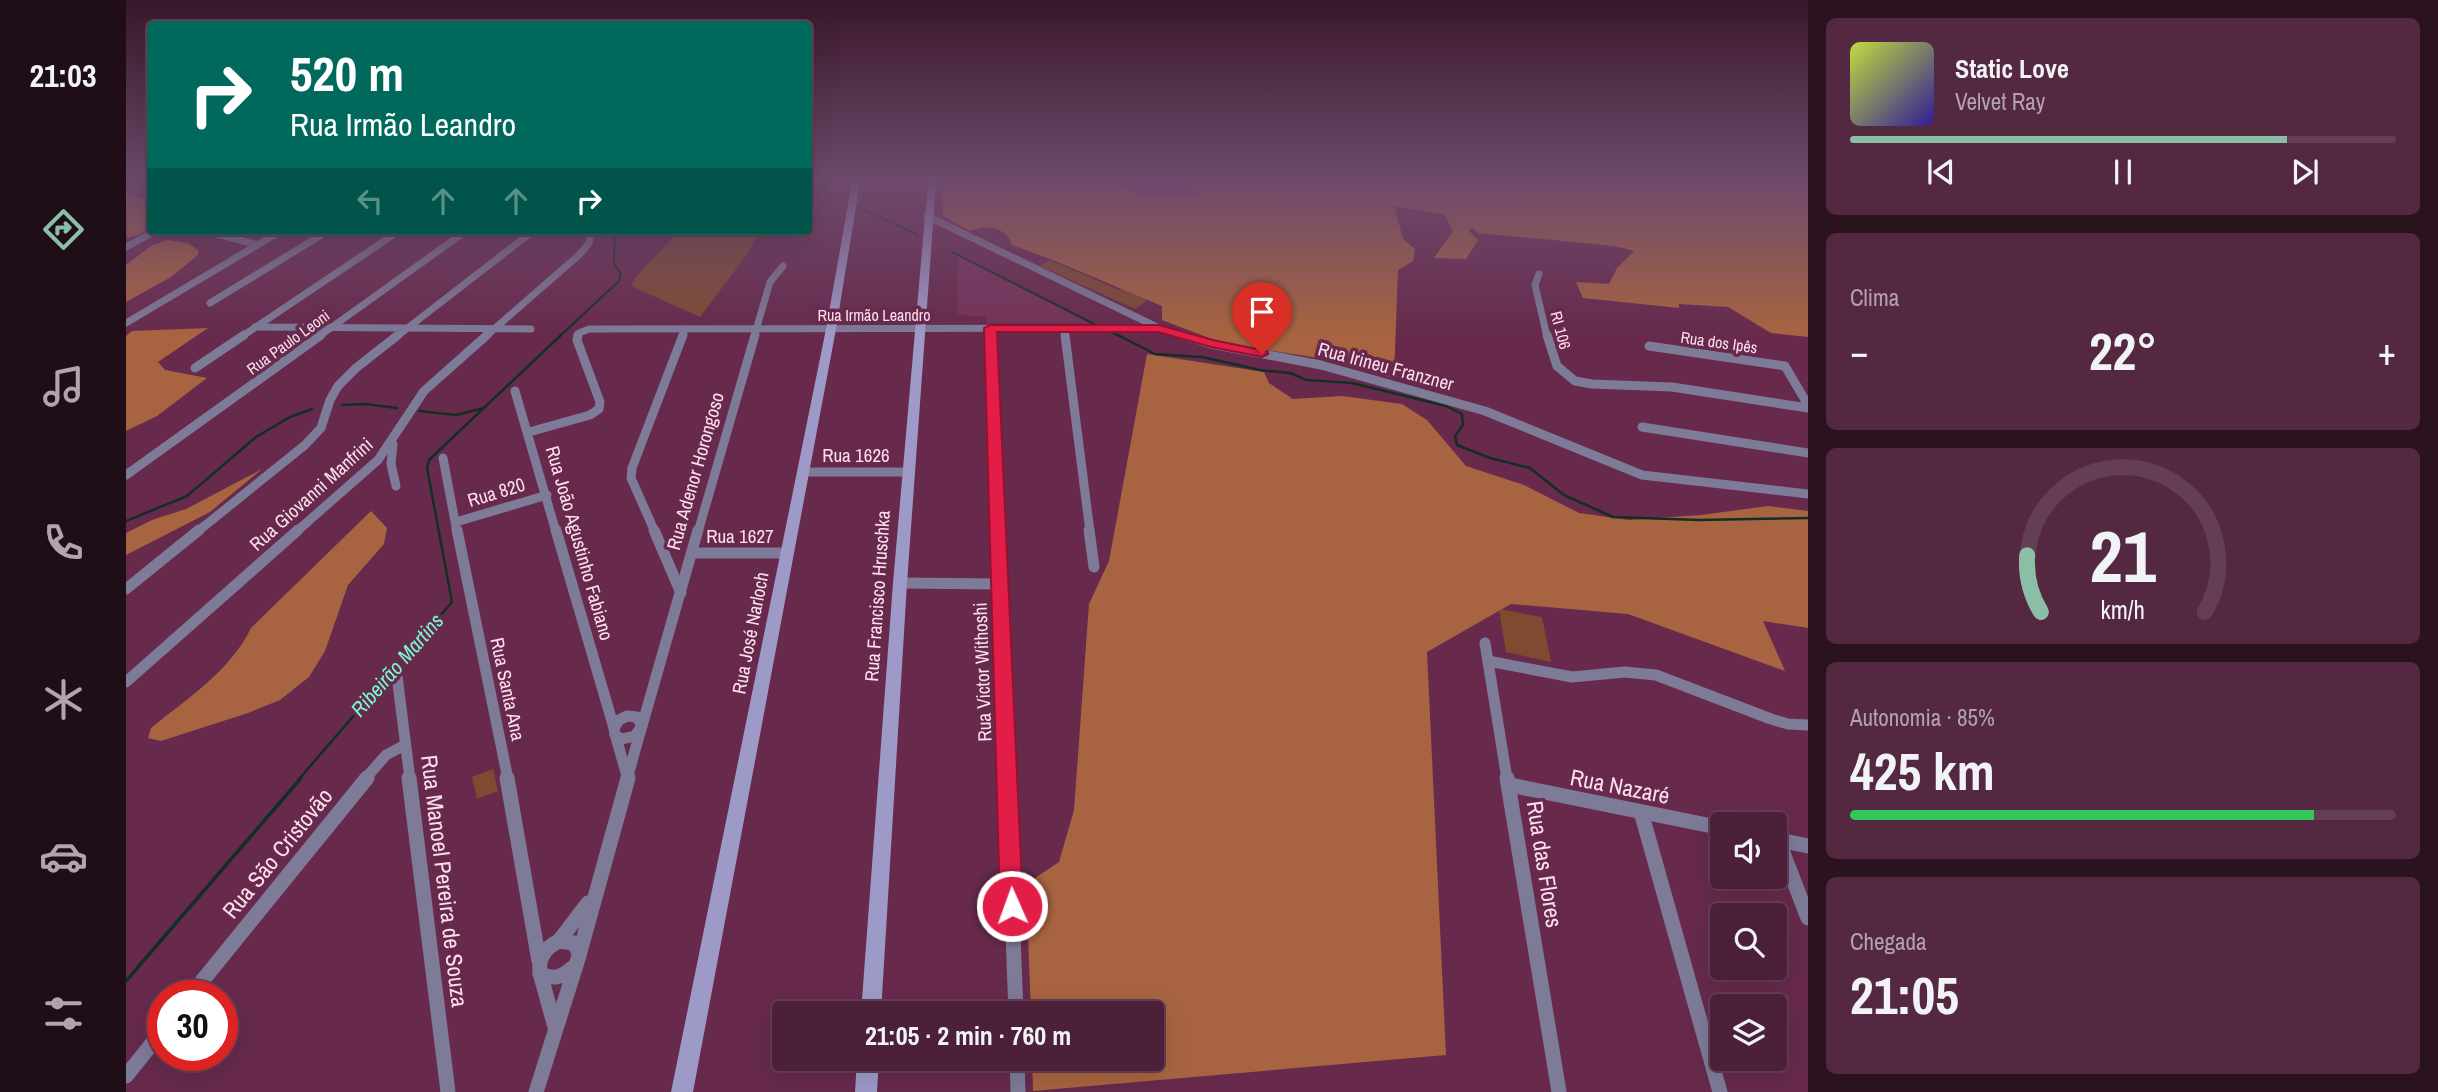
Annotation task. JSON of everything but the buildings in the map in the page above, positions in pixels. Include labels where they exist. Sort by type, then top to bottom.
[{"type":"main road","name":"Rua José Narloch","points":[[682,1092],[831,329],[847,233]]},
{"type":"main road","name":"Rua Francisco Hruschka","points":[[873,1001],[926,233]]},
{"type":"main road","points":[[866,1092],[868,1071]]},
{"type":"street","name":"Rua Irineu Franzner","points":[[962,233],[1159,328],[1211,344],[1321,365],[1485,411],[1642,475],[1808,494]]},
{"type":"street","points":[[126,247],[148,235]]},
{"type":"street","points":[[221,235],[257,245]]},
{"type":"street","points":[[126,323],[274,235]]},
{"type":"street","points":[[210,303],[320,235]]},
{"type":"street","points":[[195,368],[393,235]]},
{"type":"street","name":"Rua Paulo Leoni","points":[[126,475],[460,235]]},
{"type":"street","points":[[126,589],[305,445],[321,428],[338,386],[356,368],[528,235]]},
{"type":"street","name":"Rua Giovanni Manfrini","points":[[126,682],[370,467],[394,440],[410,408],[424,391],[580,254],[589,243],[591,235]]},
{"type":"street","name":"Rua Adenor Horongoso","points":[[536,1092],[577,959],[651,691],[770,282],[783,265]]},
{"type":"street","name":"RI 106","points":[[1539,274],[1535,279],[1538,298],[1553,355],[1561,373],[1585,383],[1664,387],[1808,407]]},
{"type":"street","points":[[256,327],[531,329]]},
{"type":"street","name":"Rua Victor Withoshi","points":[[990,328],[1016,1001]]},
{"type":"street","points":[[1064,328],[1094,567]]},
{"type":"street","name":"Rua Irmão Leandro","points":[[529,432],[590,415],[599,409],[600,402],[577,340],[579,333],[589,329],[1159,328]]},
{"type":"street","points":[[681,593],[631,478],[632,468],[685,329]]},
{"type":"street","name":"Rua dos Ipês","points":[[1648,346],[1785,366],[1808,407]]},
{"type":"street","name":"Rua João Agustinho Fabiano","points":[[515,391],[614,730]]},
{"type":"street","points":[[1643,427],[1808,453]]},
{"type":"street","points":[[394,440],[391,464],[396,486]]},
{"type":"street","name":"Rua Santa Ana","points":[[443,458],[483,668],[516,816],[540,967]]},
{"type":"street","name":"Rua 1626","points":[[803,472],[909,472]]},
{"type":"street","name":"Rua 820","points":[[456,522],[547,495]]},
{"type":"street","name":"Rua 1627","points":[[692,553],[786,554]]},
{"type":"street","points":[[900,583],[1000,584]]},
{"type":"street","name":"Rua das Flores","points":[[1485,643],[1559,1092]]},
{"type":"street","points":[[1488,661],[1572,677],[1625,672],[1656,675],[1780,722],[1808,725]]},
{"type":"street","name":"Rua Manoel Pereira de Souza","points":[[397,676],[448,1092]]},
{"type":"street","name":"Rua Adenor Horongoso","points":[[629,716],[651,691]]},
{"type":"street","points":[[606,706],[640,719],[641,728],[635,736],[626,739],[618,737],[614,730]]},
{"type":"street","points":[[628,778],[614,730],[619,720],[629,716]]},
{"type":"street","name":"Rua São Cristovão","points":[[203,980],[372,771],[386,755],[405,745]]},
{"type":"street","name":"Rua Nazaré","points":[[1510,785],[1710,826]]},
{"type":"street","points":[[1641,812],[1720,1092]]},
{"type":"street","points":[[1787,841],[1808,846]]},
{"type":"street","points":[[1787,866],[1808,918]]},
{"type":"street","name":"Rua Adenor Horongoso","points":[[540,967],[555,942],[581,915],[597,889]]},
{"type":"street","points":[[533,929],[555,942],[574,943],[577,959],[563,976],[556,978],[550,978],[540,967]]},
{"type":"street","points":[[540,967],[555,1027]]},
{"type":"street","points":[[126,1076],[147,1050]]},
{"type":"street","points":[[1017,1071],[1018,1092]]},
{"type":"shaded area","points":[[127,233],[142,233],[141,234],[127,238]]},
{"type":"shaded area","points":[[1401,233],[1403,239],[1415,249],[1413,261],[1398,270],[1394,378],[1325,359],[1222,343],[1162,320],[1162,306],[1012,245],[1006,234]]},
{"type":"shaded area","points":[[1452,233],[1471,233],[1478,240],[1466,259],[1434,258]]},
{"type":"shaded area","points":[[1478,233],[1808,233],[1808,337],[1771,333],[1728,307],[1679,304],[1679,308],[1583,298],[1576,282],[1609,284],[1617,268],[1634,251],[1615,246]]},
{"type":"shaded area","points":[[675,235],[758,235],[748,253],[700,317],[631,286],[636,277]]},
{"type":"shaded area","points":[[168,240],[188,243],[198,250],[198,255],[171,277],[126,302],[126,265],[152,245]]},
{"type":"shaded area","points":[[958,256],[1092,323],[987,323],[985,316],[957,315]]},
{"type":"shaded area","points":[[1050,260],[1119,290],[1124,287],[1150,298],[1135,309],[1040,266]]},
{"type":"shaded area","points":[[208,328],[158,362],[165,370],[207,378],[157,416],[126,431],[126,336],[132,331]]},
{"type":"shaded area","points":[[1147,354],[1264,372],[1269,383],[1293,399],[1342,396],[1402,404],[1427,420],[1466,466],[1524,485],[1579,513],[1629,520],[1701,515],[1768,506],[1808,511],[1808,628],[1763,621],[1785,671],[1628,614],[1511,604],[1427,652],[1446,1055],[1033,1091],[1032,1071],[1164,1071],[1164,1001],[1031,1001],[1026,884],[1059,862],[1074,810],[1089,604],[1109,561]]},
{"type":"shaded area","points":[[262,469],[210,512],[126,555],[126,533],[152,520],[186,509]]},
{"type":"shaded area","points":[[371,511],[387,528],[384,544],[348,585],[325,651],[309,677],[280,700],[248,713],[161,741],[148,738],[151,728],[220,671],[232,658],[251,628]]},
{"type":"shaded area","points":[[1499,609],[1542,617],[1551,662],[1506,652]]},
{"type":"shaded area","points":[[493,769],[498,791],[477,799],[472,777]]},
{"type":"waterway","points":[[914,233],[918,235]]},
{"type":"waterway","name":"Ribeirão Martins","points":[[559,337],[619,281],[621,274],[614,264],[615,235]]},
{"type":"waterway","points":[[952,252],[1098,326]]},
{"type":"waterway","points":[[1111,332],[1121,337]]},
{"type":"waterway","name":"Ribeirão Martins","points":[[484,408],[561,335]]},
{"type":"waterway","points":[[1118,335],[1155,354],[1202,357],[1260,370],[1290,373],[1307,380],[1352,383],[1446,406],[1462,414],[1463,425],[1455,436],[1457,445],[1490,458],[1530,468],[1564,495],[1613,517],[1699,520],[1808,518]]},
{"type":"waterway","points":[[342,405],[365,404],[397,408]]},
{"type":"waterway","name":"Ribeirão Martins","points":[[299,779],[452,602],[427,468],[429,460],[484,408]]},
{"type":"waterway","points":[[419,411],[456,415],[484,408]]},
{"type":"waterway","points":[[126,521],[187,496],[256,437],[290,417],[312,409]]},
{"type":"waterway","name":"Ribeirão Martins","points":[[126,981],[301,778]]},
{"type":"route","points":[[1012,906],[990,328],[1159,328],[1211,344],[1262,354]]}]
